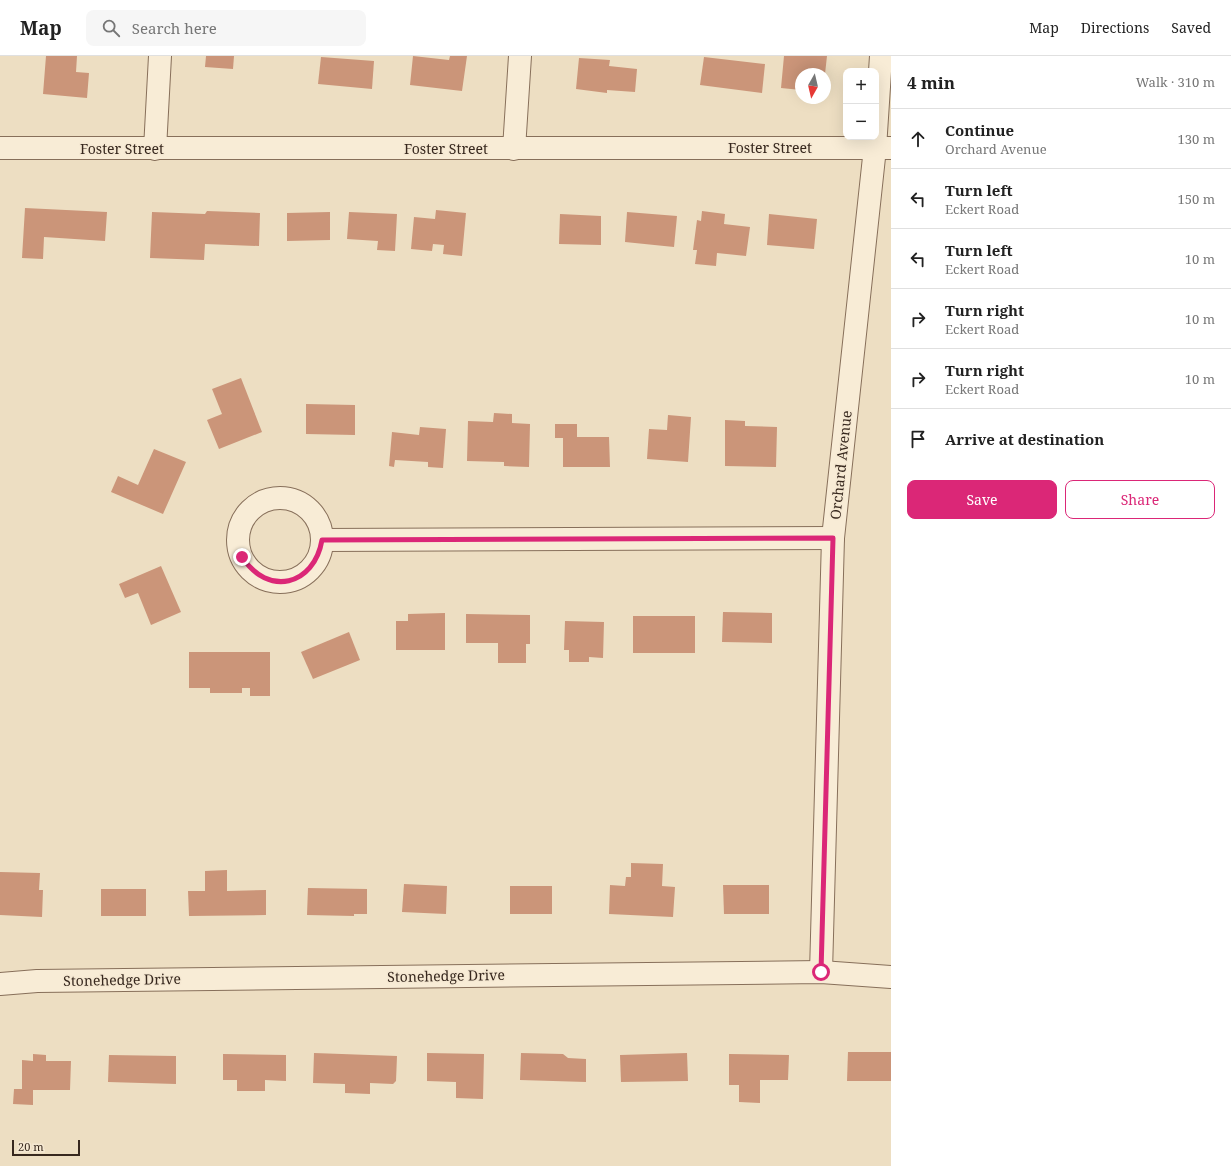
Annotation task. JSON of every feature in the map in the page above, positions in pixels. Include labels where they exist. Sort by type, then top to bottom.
[{"type":"street","points":[[155,149],[160,56]]},
{"type":"street","points":[[514,149],[520,56]]},
{"type":"street","name":"Orchard Avenue","points":[[821,972],[833,538],[883,148],[881,56]]},
{"type":"street","name":"Foster Street","points":[[0,148],[883,148]]},
{"type":"street","points":[[322,540],[833,538]]},
{"type":"street","name":"Stonehedge Drive","points":[[0,984],[37,980],[821,972],[891,977]]},
{"type":"building","points":[[46,56],[77,56],[76,72],[89,73],[87,98],[43,94]]},
{"type":"building","points":[[206,56],[234,56],[233,69],[205,67]]},
{"type":"building","points":[[413,56],[449,60],[450,56],[467,56],[462,91],[410,85]]},
{"type":"building","points":[[784,56],[827,56],[826,68],[795,68],[795,89],[781,88]]},
{"type":"building","points":[[321,57],[374,61],[372,89],[318,84]]},
{"type":"building","points":[[704,57],[765,64],[762,93],[700,85]]},
{"type":"building","points":[[579,58],[610,60],[609,66],[637,69],[635,92],[607,90],[607,93],[576,89]]},
{"type":"building","points":[[25,208],[107,212],[105,241],[44,237],[43,259],[22,258]]},
{"type":"building","points":[[436,210],[466,213],[462,256],[443,254],[444,245],[433,244],[432,251],[411,249],[414,217],[435,219]]},
{"type":"building","points":[[207,211],[260,213],[259,246],[205,244],[204,260],[150,258],[152,212],[205,214]]},
{"type":"building","points":[[702,211],[725,214],[724,224],[750,227],[746,256],[717,253],[716,266],[695,264],[697,250],[693,250],[697,220],[701,221]]},
{"type":"building","points":[[330,212],[330,240],[287,241],[287,213]]},
{"type":"building","points":[[349,212],[397,214],[395,251],[377,250],[378,241],[347,239]]},
{"type":"building","points":[[627,212],[677,216],[674,247],[625,242]]},
{"type":"building","points":[[560,214],[601,216],[601,245],[559,244]]},
{"type":"building","points":[[769,214],[817,219],[814,249],[767,245]]},
{"type":"building","points":[[241,378],[262,432],[219,449],[207,420],[222,414],[212,389]]},
{"type":"building","points":[[306,404],[355,405],[355,435],[306,434]]},
{"type":"building","points":[[494,413],[512,414],[512,423],[530,424],[529,467],[504,466],[504,462],[467,461],[468,421],[493,422]]},
{"type":"building","points":[[668,415],[691,417],[688,462],[647,459],[649,429],[667,430]]},
{"type":"building","points":[[725,420],[745,421],[745,426],[777,427],[776,467],[725,466]]},
{"type":"building","points":[[555,424],[577,424],[577,437],[609,437],[610,467],[563,467],[563,438],[555,438]]},
{"type":"building","points":[[420,427],[446,429],[443,468],[428,467],[428,462],[395,460],[394,467],[389,466],[392,432],[419,435]]},
{"type":"building","points":[[154,449],[186,462],[163,514],[111,492],[118,476],[138,485]]},
{"type":"building","points":[[161,566],[181,612],[151,625],[138,593],[125,598],[119,584]]},
{"type":"building","points":[[723,612],[772,613],[772,643],[722,642]]},
{"type":"building","points":[[445,613],[445,650],[396,650],[396,621],[408,621],[408,614]]},
{"type":"building","points":[[466,614],[530,615],[530,644],[526,644],[526,663],[498,663],[498,643],[466,643]]},
{"type":"building","points":[[633,616],[695,616],[695,653],[633,653]]},
{"type":"building","points":[[565,621],[604,622],[603,658],[589,657],[589,662],[569,662],[569,650],[564,650]]},
{"type":"building","points":[[349,632],[360,660],[313,679],[301,652]]},
{"type":"building","points":[[189,652],[270,652],[270,696],[250,696],[250,688],[242,688],[242,693],[210,693],[210,688],[189,688]]},
{"type":"building","points":[[631,863],[663,864],[662,886],[675,887],[673,917],[609,914],[610,885],[625,886],[626,877],[631,877]]},
{"type":"building","points":[[227,870],[227,891],[266,890],[266,915],[189,916],[188,891],[205,891],[205,871]]},
{"type":"building","points":[[0,872],[40,873],[39,890],[43,890],[42,917],[0,915]]},
{"type":"building","points":[[404,884],[447,886],[446,914],[402,912]]},
{"type":"building","points":[[723,885],[769,885],[769,914],[724,914]]},
{"type":"building","points":[[510,886],[552,886],[552,914],[510,914]]},
{"type":"building","points":[[308,888],[367,889],[367,914],[354,914],[354,916],[307,915]]},
{"type":"building","points":[[101,889],[146,889],[146,916],[101,916]]},
{"type":"building","points":[[848,1052],[891,1052],[891,1081],[847,1081]]},
{"type":"building","points":[[314,1053],[397,1056],[396,1081],[393,1084],[370,1083],[370,1094],[345,1093],[345,1084],[313,1083]]},
{"type":"building","points":[[427,1053],[484,1054],[483,1099],[456,1098],[456,1082],[427,1081]]},
{"type":"building","points":[[521,1053],[563,1054],[568,1058],[586,1059],[586,1082],[520,1080]]},
{"type":"building","points":[[687,1053],[688,1081],[621,1082],[620,1055]]},
{"type":"building","points":[[33,1054],[46,1055],[46,1061],[71,1061],[70,1090],[33,1090],[33,1105],[13,1104],[14,1089],[22,1089],[22,1060],[33,1061]]},
{"type":"building","points":[[223,1054],[286,1055],[286,1081],[265,1080],[265,1091],[237,1091],[237,1080],[223,1080]]},
{"type":"building","points":[[729,1054],[789,1055],[788,1080],[760,1080],[760,1103],[739,1102],[739,1085],[729,1085]]},
{"type":"building","points":[[109,1055],[176,1056],[176,1084],[108,1082]]},
{"type":"route","points":[[242,557],[250,569],[262,577],[275,582],[289,581],[302,575],[313,566],[320,554],[322,540],[833,538],[821,972]]}]
